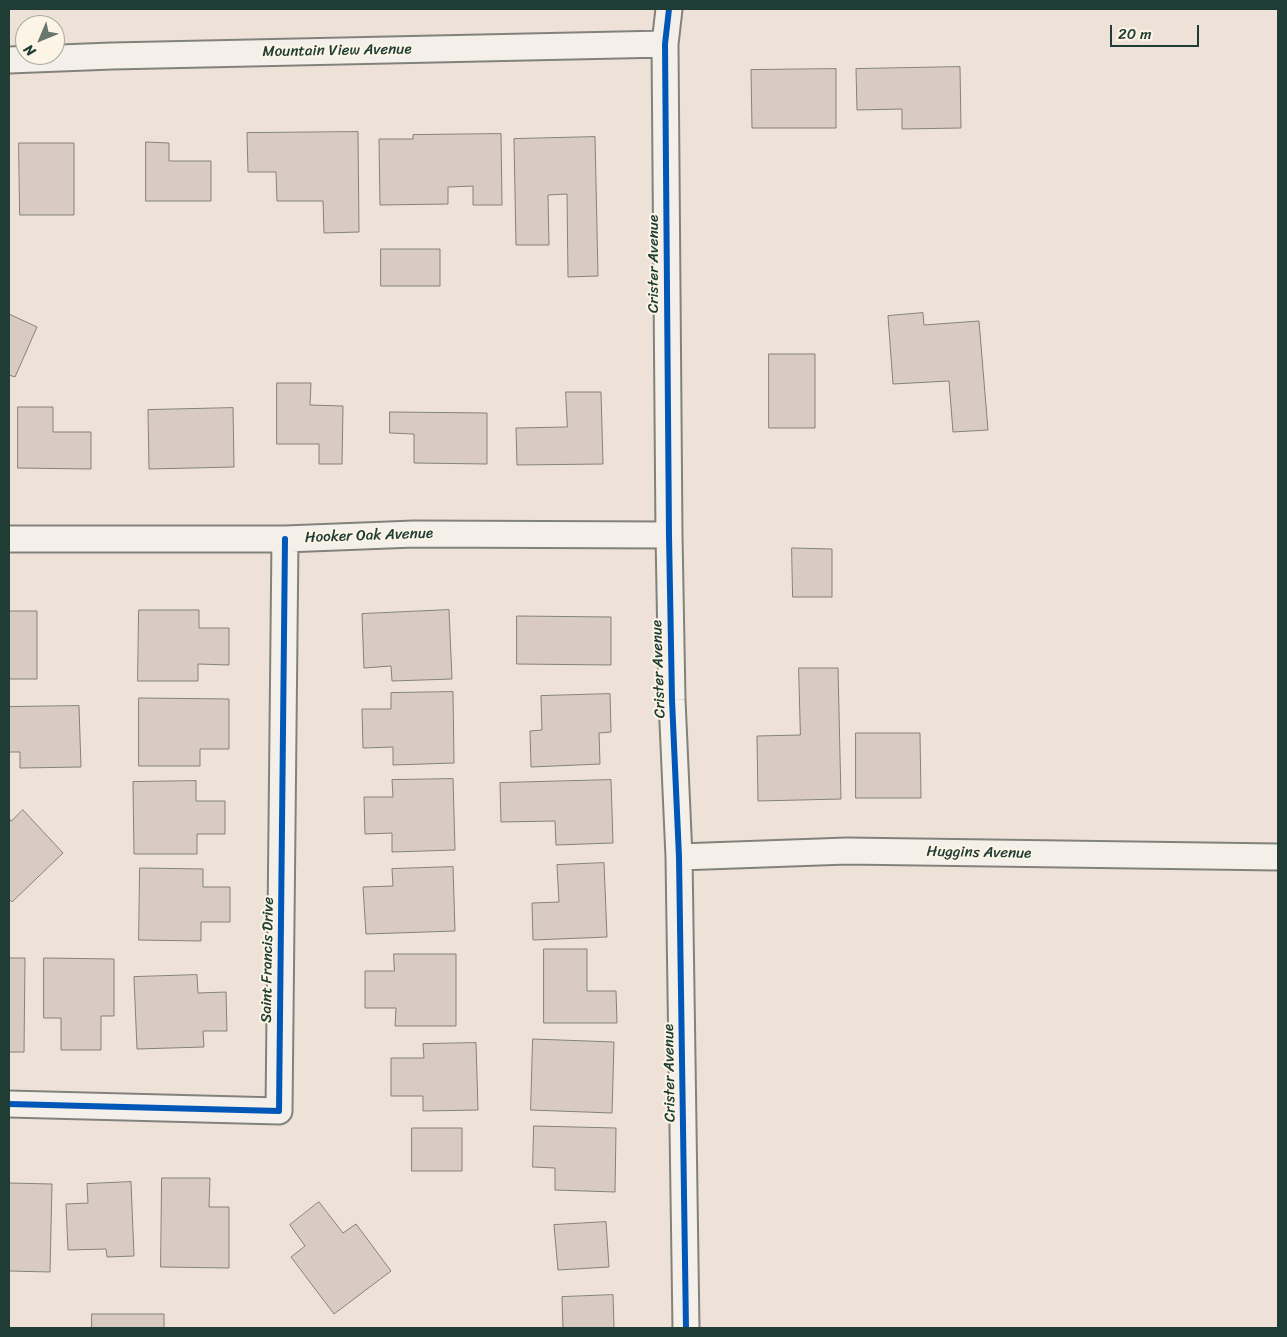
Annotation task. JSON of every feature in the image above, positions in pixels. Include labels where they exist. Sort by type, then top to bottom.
[{"type":"street","name":"Crister Avenue","points":[[669,9],[665,44],[668,534],[672,700],[679,857],[686,1328]]},
{"type":"street","name":"Mountain View Avenue","points":[[9,60],[132,55],[665,44]]},
{"type":"street","name":"Hooker Oak Avenue","points":[[9,539],[285,539],[414,534],[668,534]]},
{"type":"street","name":"Saint Francis Drive","points":[[9,1104],[279,1111],[285,539]]},
{"type":"street","name":"Huggins Avenue","points":[[679,857],[847,852],[1278,857]]},
{"type":"building","points":[[960,67],[961,128],[902,129],[902,109],[857,110],[856,69]]},
{"type":"building","points":[[836,69],[836,128],[752,128],[751,70]]},
{"type":"building","points":[[358,132],[359,232],[324,233],[323,201],[277,201],[276,172],[248,172],[247,133]]},
{"type":"building","points":[[501,134],[502,205],[473,205],[473,186],[448,187],[448,204],[380,205],[379,139],[413,139],[413,135]]},
{"type":"building","points":[[595,137],[598,276],[568,277],[567,194],[548,195],[549,245],[516,245],[514,139]]},
{"type":"building","points":[[146,142],[169,143],[169,161],[211,161],[211,201],[146,201]]},
{"type":"building","points":[[19,143],[74,143],[74,215],[20,215]]},
{"type":"building","points":[[381,249],[440,249],[440,286],[381,286]]},
{"type":"building","points":[[923,313],[924,325],[979,321],[988,430],[953,432],[949,381],[893,384],[888,316]]},
{"type":"building","points":[[9,314],[37,327],[15,377],[9,375]]},
{"type":"building","points":[[769,354],[815,354],[815,428],[769,428]]},
{"type":"building","points":[[277,383],[311,383],[310,405],[343,406],[342,464],[319,464],[319,444],[277,444]]},
{"type":"building","points":[[566,392],[601,392],[603,464],[517,465],[516,428],[567,427]]},
{"type":"building","points":[[18,407],[53,407],[53,432],[91,432],[91,469],[18,468]]},
{"type":"building","points":[[233,408],[234,467],[149,469],[148,410]]},
{"type":"building","points":[[390,412],[487,413],[487,464],[414,463],[414,434],[390,433]]},
{"type":"building","points":[[792,548],[832,549],[832,597],[793,597]]},
{"type":"building","points":[[139,610],[199,610],[199,628],[229,628],[229,665],[198,664],[198,681],[138,681]]},
{"type":"building","points":[[449,610],[452,679],[392,681],[391,666],[364,668],[362,614]]},
{"type":"building","points":[[9,611],[37,611],[37,679],[9,679]]},
{"type":"building","points":[[517,616],[611,617],[611,665],[517,664]]},
{"type":"building","points":[[799,668],[838,668],[841,799],[758,801],[757,736],[800,735]]},
{"type":"building","points":[[453,692],[454,763],[393,765],[393,747],[363,748],[362,709],[391,709],[391,693]]},
{"type":"building","points":[[610,694],[611,732],[599,733],[600,764],[531,767],[530,731],[542,730],[541,696]]},
{"type":"building","points":[[139,698],[229,699],[229,749],[200,749],[200,766],[139,766]]},
{"type":"building","points":[[79,706],[81,767],[20,768],[20,752],[9,752],[9,707]]},
{"type":"building","points":[[856,733],[920,733],[921,798],[856,798]]},
{"type":"building","points":[[453,779],[455,850],[392,852],[392,833],[365,834],[364,797],[393,797],[392,780]]},
{"type":"building","points":[[611,780],[613,843],[556,845],[555,821],[501,822],[500,783]]},
{"type":"building","points":[[196,781],[196,801],[225,801],[225,834],[197,834],[197,854],[134,854],[133,782]]},
{"type":"building","points":[[23,810],[63,853],[12,902],[9,899],[9,818],[11,821]]},
{"type":"building","points":[[604,863],[607,937],[533,940],[532,903],[559,902],[557,865]]},
{"type":"building","points":[[453,867],[455,931],[366,934],[363,887],[393,886],[392,869]]},
{"type":"building","points":[[140,868],[203,869],[203,887],[230,887],[230,922],[201,922],[201,941],[139,940]]},
{"type":"building","points":[[544,949],[587,949],[587,991],[616,991],[617,1023],[544,1023]]},
{"type":"building","points":[[394,954],[456,954],[456,1026],[395,1026],[396,1008],[365,1008],[365,971],[394,971]]},
{"type":"building","points":[[9,958],[25,958],[24,1052],[9,1052]]},
{"type":"building","points":[[44,958],[114,959],[114,1016],[101,1016],[101,1050],[61,1050],[61,1018],[44,1018]]},
{"type":"building","points":[[197,975],[198,993],[226,992],[227,1031],[203,1031],[204,1047],[137,1049],[134,977]]},
{"type":"building","points":[[533,1039],[614,1042],[612,1113],[531,1110]]},
{"type":"building","points":[[476,1043],[478,1110],[423,1111],[423,1096],[391,1096],[391,1058],[424,1058],[423,1044]]},
{"type":"building","points":[[534,1126],[616,1128],[615,1192],[555,1190],[555,1168],[533,1167]]},
{"type":"building","points":[[412,1128],[462,1128],[462,1171],[412,1171]]},
{"type":"building","points":[[162,1178],[210,1178],[209,1207],[229,1207],[229,1268],[161,1267]]},
{"type":"building","points":[[131,1182],[134,1256],[107,1257],[106,1249],[68,1250],[66,1204],[88,1203],[87,1184]]},
{"type":"building","points":[[9,1183],[52,1184],[50,1272],[9,1271]]},
{"type":"building","points":[[319,1202],[343,1233],[356,1224],[391,1271],[334,1314],[291,1257],[305,1246],[290,1225]]},
{"type":"building","points":[[606,1222],[609,1267],[558,1270],[554,1225]]},
{"type":"building","points":[[613,1295],[614,1328],[563,1328],[562,1297]]},
{"type":"building","points":[[92,1314],[164,1314],[164,1328],[92,1328]]},
{"type":"cycle path","points":[[669,9],[665,44],[669,535],[672,700],[679,857],[686,1328]]},
{"type":"cycle path","points":[[9,1104],[279,1111],[285,539]]}]
